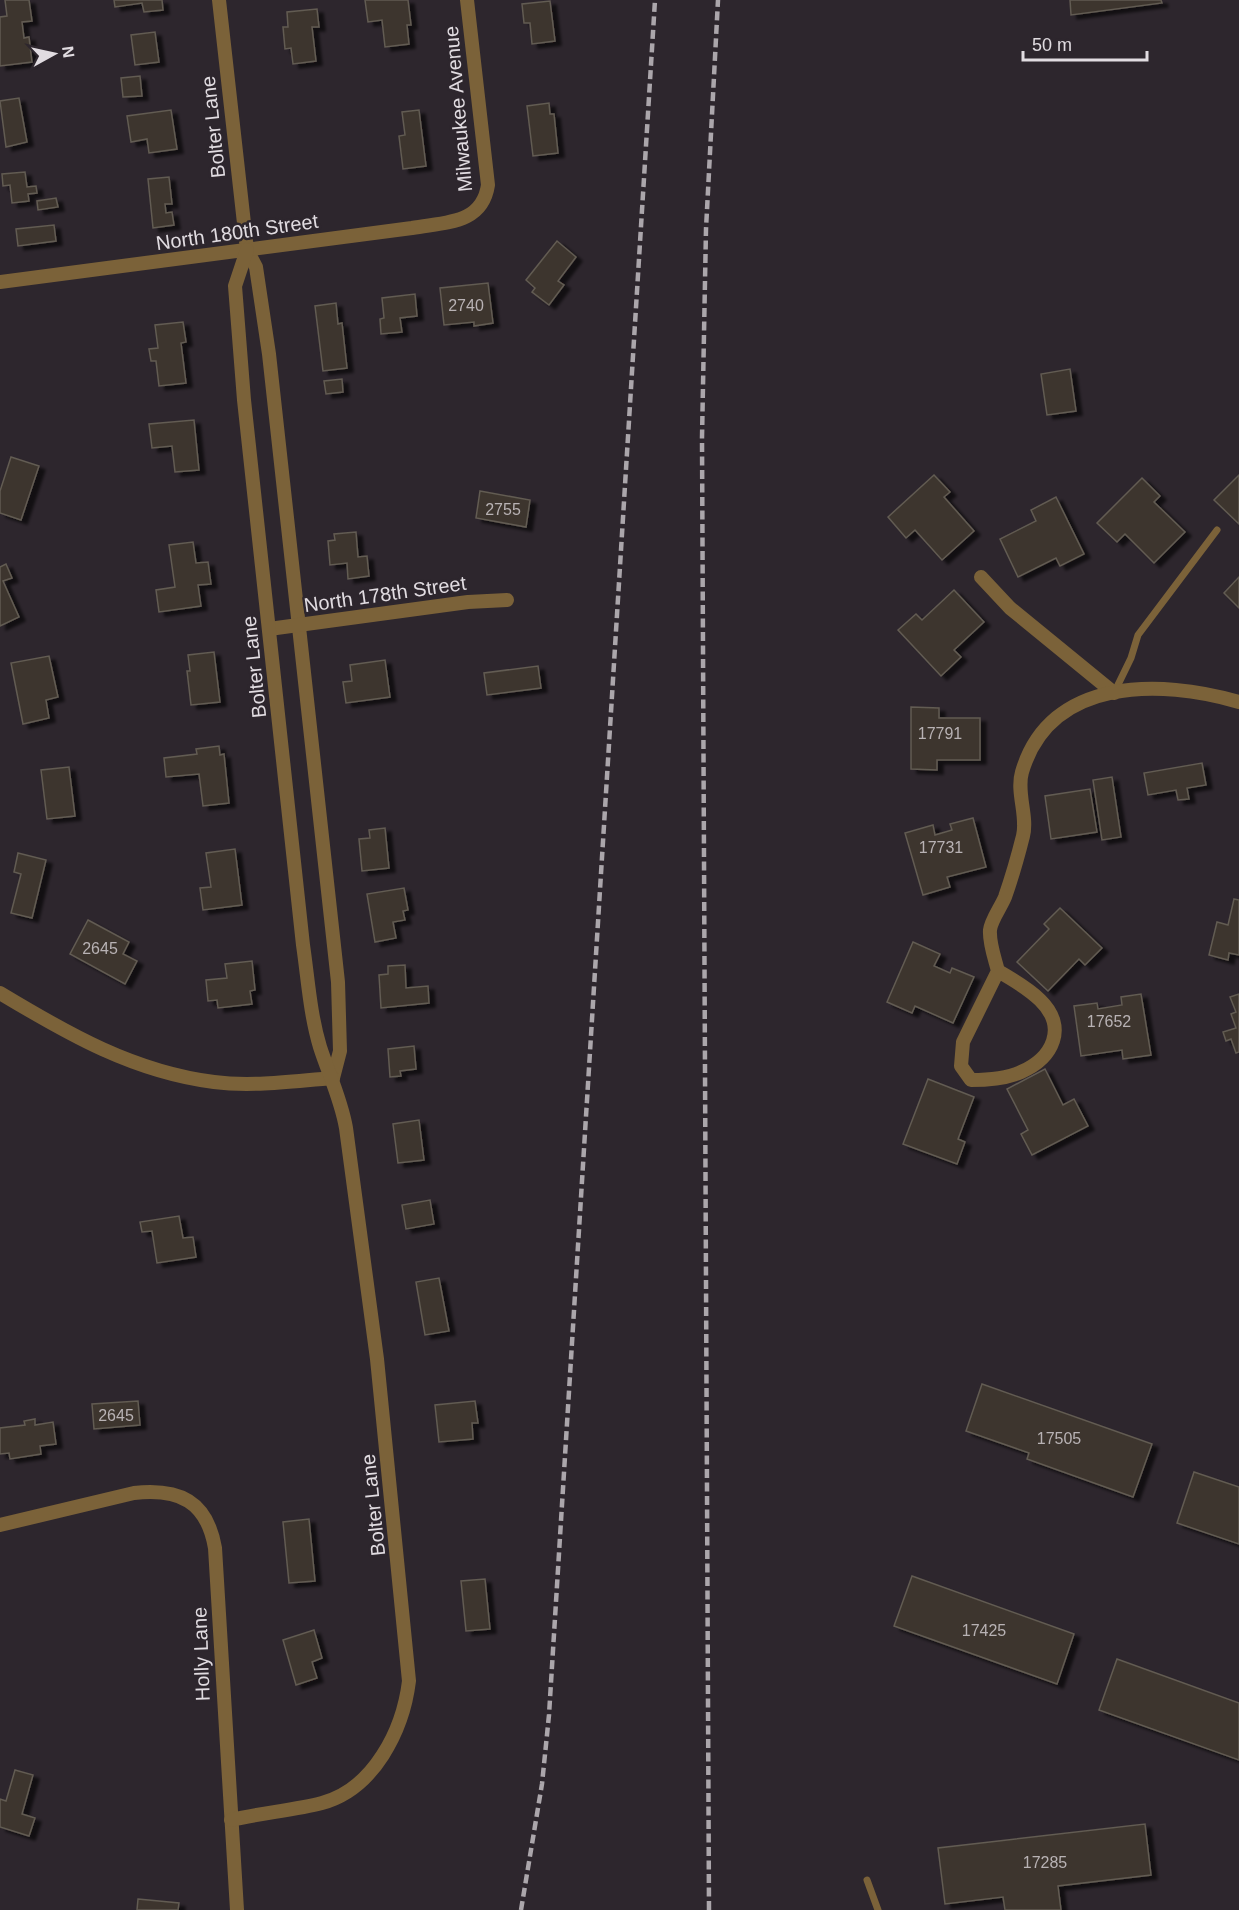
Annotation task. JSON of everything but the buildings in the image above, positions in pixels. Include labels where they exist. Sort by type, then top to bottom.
[{"type":"street","name":"Bolter Lane","points":[[219,0],[247,250],[256,267],[262,300],[338,982],[340,1051],[333,1078]]},
{"type":"street","name":"Milwaukee Avenue","points":[[467,0],[488,186],[486,201],[477,212]]},
{"type":"street","name":"North 180th Street","points":[[0,282],[412,228],[462,219],[477,212]]},
{"type":"street","name":"Bolter Lane","points":[[231,1820],[323,1803],[347,1792],[367,1776],[386,1749],[398,1727],[407,1700],[407,1647],[376,1350],[346,1128],[314,1020],[269,629],[244,400],[235,286],[247,250]]},
{"type":"street","points":[[981,577],[1010,608],[1114,693]]},
{"type":"street","name":"North 178th Street","points":[[269,629],[468,602],[507,600]]},
{"type":"street","points":[[998,971],[1041,1000],[1054,1020],[1056,1038],[1046,1056],[1022,1072],[996,1080],[971,1080],[961,1066],[963,1042],[998,971],[990,929],[1004,898],[1024,833],[1021,775],[1030,750],[1048,723],[1073,704],[1114,693],[1149,689],[1185,690],[1239,702]]},
{"type":"street","points":[[0,993],[97,1048],[130,1063],[167,1074],[215,1082],[265,1084],[333,1078]]},
{"type":"street","name":"Holly Lane","points":[[0,1525],[134,1493],[168,1492],[182,1497],[197,1507],[212,1532],[237,1910]]},
{"type":"lane","points":[[1114,693],[1131,658],[1138,635],[1217,530]]},
{"type":"lane","points":[[867,1880],[878,1910]]},
{"type":"railway","points":[[521,1910],[542,1784],[549,1715],[655,0]]},
{"type":"railway","points":[[709,1910],[702,438],[706,229],[718,0]]}]
